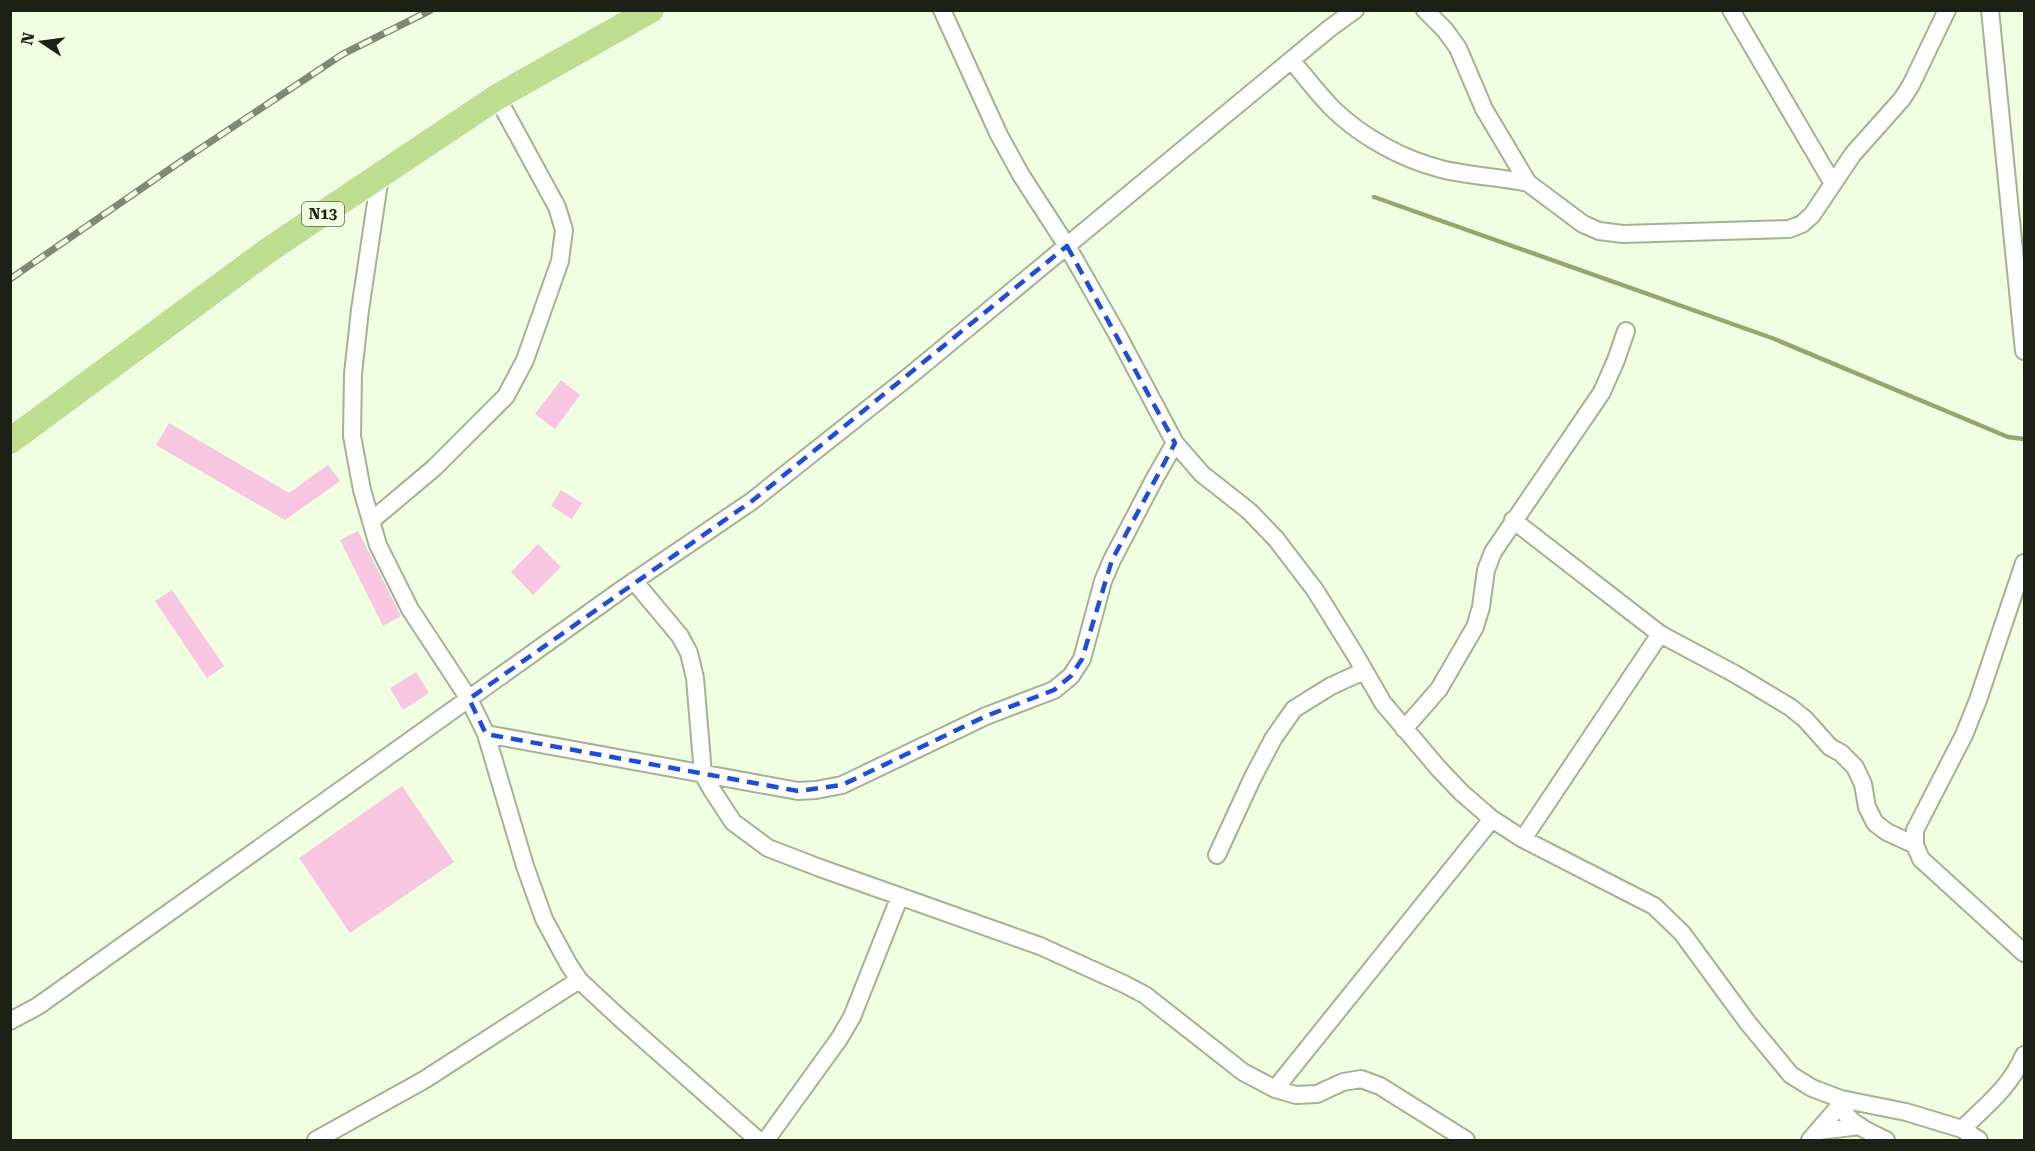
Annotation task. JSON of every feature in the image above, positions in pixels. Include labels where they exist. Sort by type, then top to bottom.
[{"type":"main road","name":"N13","points":[[10,441],[270,249],[497,97],[651,10]]},
{"type":"street","points":[[942,10],[999,135],[1067,246],[1175,443],[1202,474],[1249,511],[1276,539],[1315,590],[1383,703],[1462,793],[1492,819],[1523,839],[1654,906],[1682,933],[1748,1023],[1791,1075],[1841,1102],[1906,1112],[1962,1129],[1979,1140]]},
{"type":"street","points":[[10,1022],[48,1000],[634,581],[752,501],[912,374],[1028,276],[1330,28],[1355,10]]},
{"type":"street","points":[[1425,10],[1445,30],[1458,48],[1484,110],[1527,183],[1583,224],[1599,231],[1623,234],[1789,229],[1802,224],[1812,215],[1832,182],[1853,154],[1902,99],[1947,10]]},
{"type":"street","points":[[1731,10],[1832,182]]},
{"type":"street","points":[[1990,10],[2025,351]]},
{"type":"street","points":[[1291,60],[1331,107],[1356,129],[1415,161],[1442,169],[1527,183]]},
{"type":"street","points":[[371,521],[434,468],[506,396],[525,360],[560,261],[564,230],[557,207],[497,97]]},
{"type":"street","points":[[380,176],[352,374],[352,436],[362,490],[378,545],[410,609],[469,699],[486,734],[525,866],[544,919],[579,980],[758,1140]]},
{"type":"street","points":[[2011,221],[2025,209]]},
{"type":"street","points":[[1404,729],[1439,689],[1475,627],[1481,607],[1486,570],[1493,552],[1602,392],[1626,331]]},
{"type":"street","points":[[486,734],[798,791],[843,785],[986,716],[1054,690],[1071,676],[1082,659],[1103,581],[1112,560],[1175,443]]},
{"type":"street","points":[[1514,520],[1660,634],[1790,707],[1830,747],[1841,753],[1855,767],[1863,783],[1866,807],[1875,823],[1887,832],[1915,845]]},
{"type":"street","points":[[2025,563],[1978,700],[1952,760],[1915,830],[1915,845],[1921,859],[2025,953]]},
{"type":"street","points":[[634,581],[680,636],[689,653],[695,678],[703,774],[733,822],[768,848],[1040,946],[1145,995],[1243,1072],[1275,1089],[1296,1095],[1317,1095],[1342,1082],[1361,1079],[1380,1086],[1456,1138]]},
{"type":"street","points":[[1523,839],[1660,634]]},
{"type":"street","points":[[1217,855],[1273,739],[1294,709],[1330,686],[1364,671]]},
{"type":"street","points":[[1275,1089],[1492,819]]},
{"type":"street","points":[[766,1140],[839,1039],[852,1017],[900,896]]},
{"type":"street","points":[[316,1140],[424,1080],[579,980]]},
{"type":"street","points":[[1962,1129],[2006,1086],[2025,1056]]},
{"type":"street","points":[[1841,1102],[1850,1118],[1886,1140]]},
{"type":"street","points":[[1815,1136],[1841,1102]]},
{"type":"street","points":[[1815,1136],[1860,1126]]},
{"type":"highlighted area","points":[[1067,246],[1175,443],[1112,560],[1082,659],[1071,676],[1054,690],[986,716],[842,785],[798,791],[486,734],[469,699],[752,501]]},
{"type":"building","points":[[561,380],[580,395],[555,429],[535,414]]},
{"type":"building","points":[[169,423],[289,493],[328,465],[340,481],[285,520],[156,445]]},
{"type":"building","points":[[561,490],[582,503],[572,519],[551,506]]},
{"type":"building","points":[[358,531],[401,616],[383,626],[340,540]]},
{"type":"building","points":[[538,544],[561,567],[533,595],[511,572]]},
{"type":"building","points":[[172,590],[224,666],[207,678],[155,601]]},
{"type":"building","points":[[416,672],[429,693],[403,710],[390,688]]},
{"type":"building","points":[[402,786],[454,862],[350,933],[299,858]]},
{"type":"waterway","points":[[1374,197],[1772,338],[2008,437],[2024,439]]},
{"type":"railway","points":[[10,279],[343,54],[431,10]]}]
